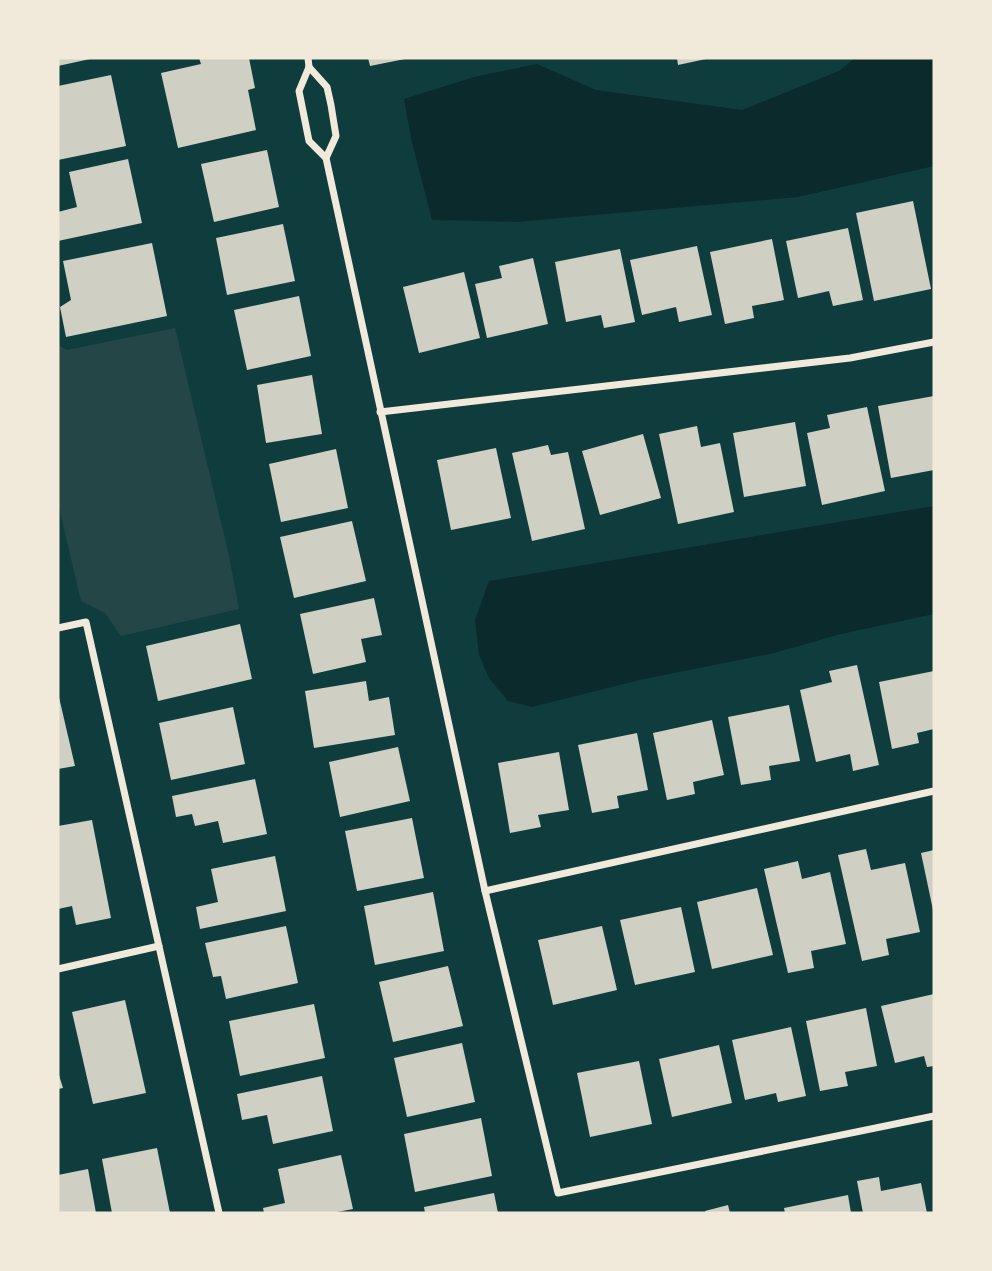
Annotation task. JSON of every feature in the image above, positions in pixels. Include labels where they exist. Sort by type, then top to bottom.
[{"type":"street","points":[[308,58],[309,68],[299,91],[309,141],[326,158],[485,891],[558,1193],[934,1116]]},
{"type":"street","points":[[309,68],[327,87],[331,105],[336,136],[326,158]]},
{"type":"street","points":[[380,412],[850,358],[934,342]]},
{"type":"street","points":[[58,628],[86,622],[219,1213]]},
{"type":"street","points":[[485,891],[934,791]]},
{"type":"street","points":[[58,969],[159,946]]},
{"type":"shaded area","points":[[855,58],[934,58],[934,166],[798,197],[516,222],[432,220],[404,99],[474,77],[537,64],[596,90],[742,110],[839,71]]},
{"type":"shaded area","points":[[175,328],[239,609],[121,636],[105,613],[81,601],[58,503],[58,345],[67,350]]},
{"type":"shaded area","points":[[934,506],[934,614],[532,707],[508,701],[489,678],[479,655],[475,620],[489,581]]},
{"type":"building","points":[[58,58],[90,58],[90,59],[58,66]]},
{"type":"building","points":[[199,58],[249,58],[255,88],[248,90],[256,130],[178,148],[161,73],[201,64]]},
{"type":"building","points":[[368,58],[405,58],[405,59],[370,66]]},
{"type":"building","points":[[677,58],[706,58],[706,59],[678,65]]},
{"type":"building","points":[[111,75],[126,146],[58,160],[58,86]]},
{"type":"building","points":[[267,150],[279,207],[214,222],[201,164]]},
{"type":"building","points":[[128,159],[142,223],[58,241],[58,212],[77,207],[69,172]]},
{"type":"building","points":[[913,201],[931,289],[874,301],[856,213]]},
{"type":"building","points":[[283,224],[295,281],[227,295],[216,238]]},
{"type":"building","points":[[848,228],[863,300],[833,306],[829,291],[798,298],[786,241]]},
{"type":"building","points":[[772,239],[784,300],[752,306],[754,318],[725,324],[710,252]]},
{"type":"building","points":[[152,243],[167,316],[66,337],[60,307],[71,300],[63,261]]},
{"type":"building","points":[[697,246],[712,315],[679,322],[676,307],[642,315],[630,260]]},
{"type":"building","points":[[620,249],[635,322],[604,328],[601,315],[566,322],[555,262]]},
{"type":"building","points":[[533,258],[548,324],[487,338],[475,284],[502,278],[499,266]]},
{"type":"building","points":[[464,272],[480,338],[419,353],[403,287]]},
{"type":"building","points":[[299,296],[311,356],[247,370],[234,310]]},
{"type":"building","points":[[312,375],[322,434],[266,443],[257,385]]},
{"type":"building","points":[[934,396],[934,470],[891,478],[878,406]]},
{"type":"building","points":[[867,407],[885,491],[822,505],[807,433],[830,428],[827,415]]},
{"type":"building","points":[[795,422],[806,486],[744,497],[733,433]]},
{"type":"building","points":[[697,426],[701,447],[720,443],[734,512],[678,524],[659,434]]},
{"type":"building","points":[[643,434],[661,498],[600,515],[582,451]]},
{"type":"building","points":[[548,445],[551,455],[568,452],[585,529],[532,541],[512,453]]},
{"type":"building","points":[[496,448],[511,518],[451,530],[437,460]]},
{"type":"building","points":[[336,449],[348,508],[281,522],[269,464]]},
{"type":"building","points":[[352,521],[366,581],[294,598],[280,537]]},
{"type":"building","points":[[374,598],[382,635],[361,639],[366,662],[313,674],[300,614]]},
{"type":"building","points":[[240,624],[252,679],[158,701],[146,646]]},
{"type":"building","points":[[857,665],[879,765],[853,771],[850,754],[816,762],[800,690],[832,682],[829,671]]},
{"type":"building","points":[[934,671],[934,729],[917,733],[919,743],[892,749],[879,682]]},
{"type":"building","points":[[366,681],[369,701],[389,697],[395,735],[314,748],[305,691]]},
{"type":"building","points":[[58,693],[75,766],[58,769]]},
{"type":"building","points":[[789,705],[800,761],[769,766],[771,780],[741,785],[728,717]]},
{"type":"building","points":[[233,707],[245,764],[171,780],[159,723]]},
{"type":"building","points":[[712,720],[724,775],[693,782],[695,794],[667,800],[653,733]]},
{"type":"building","points":[[637,733],[648,790],[617,796],[619,808],[592,813],[578,745]]},
{"type":"building","points":[[398,747],[410,801],[340,817],[329,762]]},
{"type":"building","points":[[559,752],[569,810],[538,815],[541,827],[510,833],[498,763]]},
{"type":"building","points":[[255,779],[267,834],[223,843],[218,821],[195,826],[192,814],[176,817],[172,796]]},
{"type":"building","points":[[412,818],[424,878],[357,891],[345,831]]},
{"type":"building","points":[[92,820],[111,918],[76,925],[72,906],[58,909],[58,826]]},
{"type":"building","points":[[866,849],[871,870],[905,863],[920,932],[886,939],[889,955],[862,961],[838,855]]},
{"type":"building","points":[[934,850],[934,910],[933,910],[921,853]]},
{"type":"building","points":[[275,856],[286,911],[200,929],[196,907],[218,902],[211,869]]},
{"type":"building","points":[[798,861],[802,879],[830,872],[846,944],[811,951],[814,968],[788,973],[764,869]]},
{"type":"building","points":[[757,888],[773,955],[712,969],[697,902]]},
{"type":"building","points":[[433,892],[444,951],[375,965],[364,906]]},
{"type":"building","points":[[681,907],[695,972],[635,985],[620,920]]},
{"type":"building","points":[[286,926],[298,983],[226,999],[221,976],[213,977],[205,943]]},
{"type":"building","points":[[602,926],[617,990],[553,1005],[538,940]]},
{"type":"building","points":[[448,966],[463,1026],[393,1042],[379,982]]},
{"type":"building","points":[[934,994],[934,1066],[927,1067],[924,1056],[895,1063],[881,1006]]},
{"type":"building","points":[[125,1000],[146,1093],[93,1104],[72,1012]]},
{"type":"building","points":[[314,1004],[325,1058],[240,1076],[229,1021]]},
{"type":"building","points":[[866,1008],[877,1066],[845,1072],[848,1086],[820,1091],[806,1021]]},
{"type":"building","points":[[791,1027],[806,1096],[778,1102],[776,1093],[745,1100],[732,1040]]},
{"type":"building","points":[[462,1043],[475,1102],[407,1117],[394,1058]]},
{"type":"building","points":[[719,1045],[732,1103],[672,1117],[659,1059]]},
{"type":"building","points":[[639,1061],[652,1124],[590,1137],[577,1073]]},
{"type":"building","points":[[58,1072],[63,1088],[58,1089]]},
{"type":"building","points":[[322,1076],[333,1131],[273,1144],[267,1115],[242,1120],[237,1094]]},
{"type":"building","points":[[481,1118],[492,1176],[415,1192],[404,1134]]},
{"type":"building","points":[[157,1148],[170,1213],[112,1213],[102,1159]]},
{"type":"building","points":[[341,1155],[353,1209],[332,1213],[264,1213],[263,1208],[285,1203],[278,1169]]},
{"type":"building","points":[[88,1169],[96,1213],[58,1213],[58,1175]]},
{"type":"building","points":[[879,1177],[881,1191],[921,1183],[927,1213],[863,1213],[857,1181]]},
{"type":"building","points":[[494,1193],[498,1213],[425,1213],[424,1207]]},
{"type":"building","points":[[848,1195],[851,1213],[785,1213],[784,1208]]},
{"type":"building","points":[[728,1205],[730,1213],[705,1211]]}]
